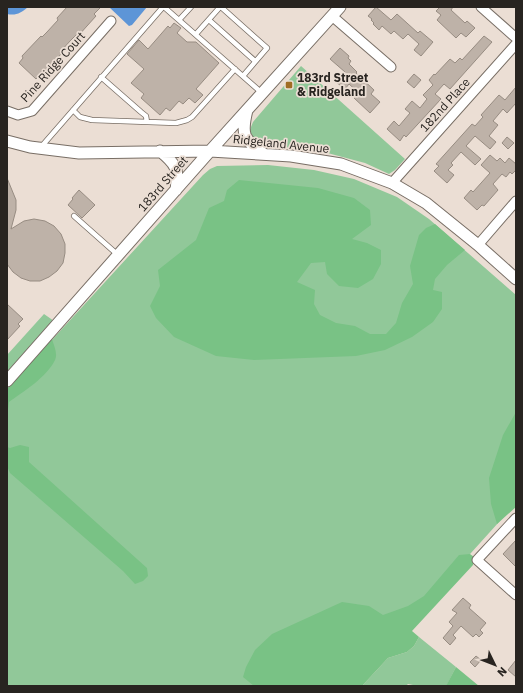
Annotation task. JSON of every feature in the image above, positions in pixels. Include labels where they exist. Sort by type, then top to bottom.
[{"type":"street","name":"183rd Street","points":[[7,381],[210,151],[340,7]]},
{"type":"street","points":[[480,7],[516,38]]},
{"type":"street","points":[[332,16],[391,67]]},
{"type":"street","name":"Pine Ridge Court","points":[[7,111],[18,115],[32,111],[111,21]]},
{"type":"street","name":"182nd Place","points":[[392,183],[516,44]]},
{"type":"street","points":[[248,109],[244,126],[244,134],[251,145],[264,154]]},
{"type":"street","name":"Ridgeland Avenue","points":[[7,141],[40,149],[79,153],[210,151],[292,156],[341,164],[392,183],[426,203],[478,245],[516,279]]},
{"type":"street","points":[[160,151],[170,159],[175,166],[177,178],[176,190]]},
{"type":"street","points":[[478,245],[516,201]]},
{"type":"street","points":[[516,518],[477,560],[516,595]]},
{"type":"lane","points":[[40,149],[72,110],[164,7],[262,93]]},
{"type":"lane","points":[[180,20],[191,7]]},
{"type":"lane","points":[[196,34],[220,7],[267,48],[243,76]]},
{"type":"lane","points":[[208,20],[255,61]]},
{"type":"lane","points":[[72,110],[80,117],[92,120],[176,123],[188,120],[235,69]]},
{"type":"lane","points":[[101,77],[146,116],[147,122]]},
{"type":"lane","points":[[74,216],[118,255]]},
{"type":"green space","points":[[301,66],[405,159],[395,170],[389,174],[365,163],[320,151],[261,146],[253,141],[249,132],[253,122]]},
{"type":"green space","points":[[268,165],[314,170],[354,179],[397,197],[429,219],[516,295],[516,503],[351,686],[7,686],[7,389],[203,175],[210,169],[217,166]]},
{"type":"green space","points":[[239,180],[318,188],[354,198],[370,210],[371,225],[352,239],[367,243],[381,250],[381,264],[373,279],[358,288],[339,286],[327,274],[325,262],[311,263],[297,282],[315,290],[314,304],[320,315],[336,323],[355,326],[370,334],[386,334],[396,323],[402,303],[413,284],[410,266],[419,235],[426,228],[435,224],[465,250],[447,265],[435,279],[433,290],[442,292],[442,309],[433,322],[412,337],[385,350],[356,356],[254,360],[216,356],[174,337],[156,318],[150,306],[160,286],[158,270],[196,240],[209,208],[224,201],[227,190]]},
{"type":"green space","points":[[44,314],[54,321],[7,374],[7,355]]},
{"type":"green space","points":[[52,339],[56,353],[55,360],[41,378],[9,402],[7,416],[7,389]]},
{"type":"green space","points":[[516,412],[516,507],[497,524],[491,504],[489,478],[503,435]]},
{"type":"green space","points":[[20,445],[29,447],[29,462],[147,568],[148,576],[143,581],[135,584],[123,571],[10,473],[7,466],[7,447],[10,448]]},
{"type":"green space","points":[[470,554],[474,557],[473,565],[412,631],[419,637],[414,646],[407,652],[388,658],[362,686],[254,686],[243,677],[246,667],[255,650],[272,634],[342,602],[369,606],[383,615],[408,606],[424,596],[459,555]]},
{"type":"green space","points":[[419,637],[456,667],[447,685],[418,686],[408,684],[406,686],[362,686],[388,658],[407,652],[414,646]]},
{"type":"green space","points":[[456,667],[479,686],[446,686]]},
{"type":"water","points":[[7,7],[28,7],[13,15],[7,14]]},
{"type":"water","points":[[109,7],[147,7],[132,25],[129,26]]},
{"type":"building","points":[[67,7],[101,7],[94,14],[96,16],[78,36],[76,35],[60,52],[61,54],[43,75],[41,73],[36,79],[19,63],[23,58],[22,56],[41,36],[42,37],[47,32]]},
{"type":"building","points":[[376,7],[391,20],[397,14],[418,33],[420,31],[433,42],[421,56],[414,50],[419,44],[408,34],[403,39],[394,31],[391,34],[382,26],[379,30],[373,24],[372,19],[368,16]]},
{"type":"building","points":[[440,7],[453,7],[451,10],[465,23],[467,21],[475,28],[466,37],[461,33],[456,38],[437,20],[441,15],[436,11]]},
{"type":"building","points":[[174,23],[181,28],[177,33],[187,42],[196,42],[219,63],[196,89],[203,95],[195,103],[189,98],[183,104],[179,101],[170,111],[166,108],[160,115],[141,98],[144,94],[131,83],[144,69],[127,54],[139,40],[148,49],[168,26],[170,28]]},
{"type":"building","points":[[484,36],[492,42],[450,89],[444,84],[435,94],[441,99],[406,137],[404,135],[400,141],[387,129],[394,121],[399,126],[410,113],[405,109],[412,101],[420,108],[427,99],[423,95],[433,85],[429,80],[434,74],[435,75],[450,59],[455,63],[460,58],[462,60]]},
{"type":"building","points":[[340,48],[349,56],[348,58],[351,61],[349,64],[357,72],[356,73],[374,90],[371,94],[380,102],[370,113],[354,98],[359,93],[349,84],[345,89],[336,82],[345,72],[330,59]]},
{"type":"building","points":[[414,74],[421,80],[414,88],[407,82]]},
{"type":"building","points":[[516,87],[516,103],[507,113],[503,109],[493,121],[498,125],[489,136],[496,142],[490,149],[475,136],[466,146],[481,159],[475,165],[461,152],[451,163],[453,165],[448,170],[454,175],[447,183],[434,171],[439,166],[436,164],[472,124],[475,126],[483,117],[481,115],[499,95],[505,100]]},
{"type":"building","points":[[507,137],[514,143],[508,149],[502,143]]},
{"type":"building","points":[[490,155],[497,161],[500,158],[505,163],[509,158],[516,164],[516,170],[512,174],[510,172],[506,177],[502,174],[493,184],[498,190],[484,206],[482,205],[477,210],[464,198],[471,190],[473,192],[490,173],[481,165]]},
{"type":"building","points":[[7,178],[16,200],[16,210],[11,229],[24,221],[34,219],[45,221],[54,226],[61,234],[65,244],[63,263],[57,271],[40,281],[30,281],[21,278],[13,272],[7,264]]},
{"type":"building","points":[[79,190],[95,205],[82,218],[68,205]]},
{"type":"building","points":[[7,304],[23,319],[18,324],[20,326],[7,340]]},
{"type":"building","points":[[516,540],[516,567],[503,554]]},
{"type":"building","points":[[463,598],[471,605],[469,608],[486,623],[480,630],[483,633],[479,637],[476,634],[473,637],[461,626],[453,635],[456,638],[450,645],[443,638],[453,626],[449,622],[457,613],[452,610]]},
{"type":"building","points":[[476,656],[481,660],[475,667],[470,662]]},
{"type":"building","points":[[516,660],[516,677],[508,670]]},
{"type":"place","name":"183rd Street & Ridgeland","points":[[289,85]]}]
